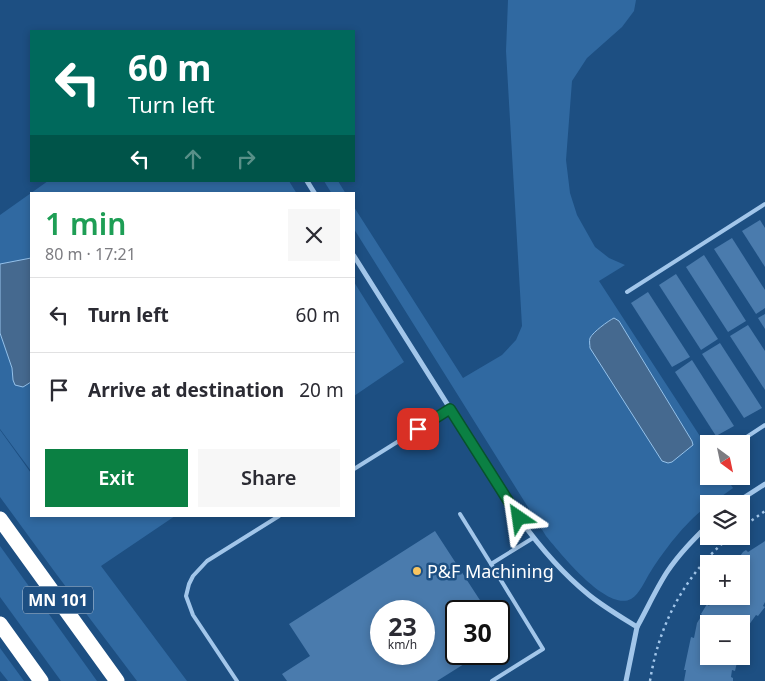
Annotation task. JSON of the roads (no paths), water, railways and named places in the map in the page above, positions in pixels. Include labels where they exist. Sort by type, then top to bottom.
[{"type":"highway","name":"MN 101","points":[[0,518],[117,681]]},
{"type":"highway","name":"MN 101","points":[[0,624],[41,681]]},
{"type":"street","points":[[355,258],[519,518],[534,538],[567,576],[584,591],[637,627]]},
{"type":"street","points":[[748,495],[765,484]]},
{"type":"street","points":[[626,681],[637,627],[668,572],[685,548],[700,533]]},
{"type":"lane","points":[[627,292],[765,204]]},
{"type":"lane","points":[[355,468],[450,409]]},
{"type":"lane","points":[[750,435],[765,425]]},
{"type":"lane","points":[[460,514],[543,649],[492,681]]},
{"type":"lane","points":[[236,681],[193,615],[186,596],[189,584],[193,576],[207,561],[277,517]]},
{"type":"lane","points":[[491,564],[534,538]]},
{"type":"place","name":"P&F Machining","points":[[417,571]]}]
